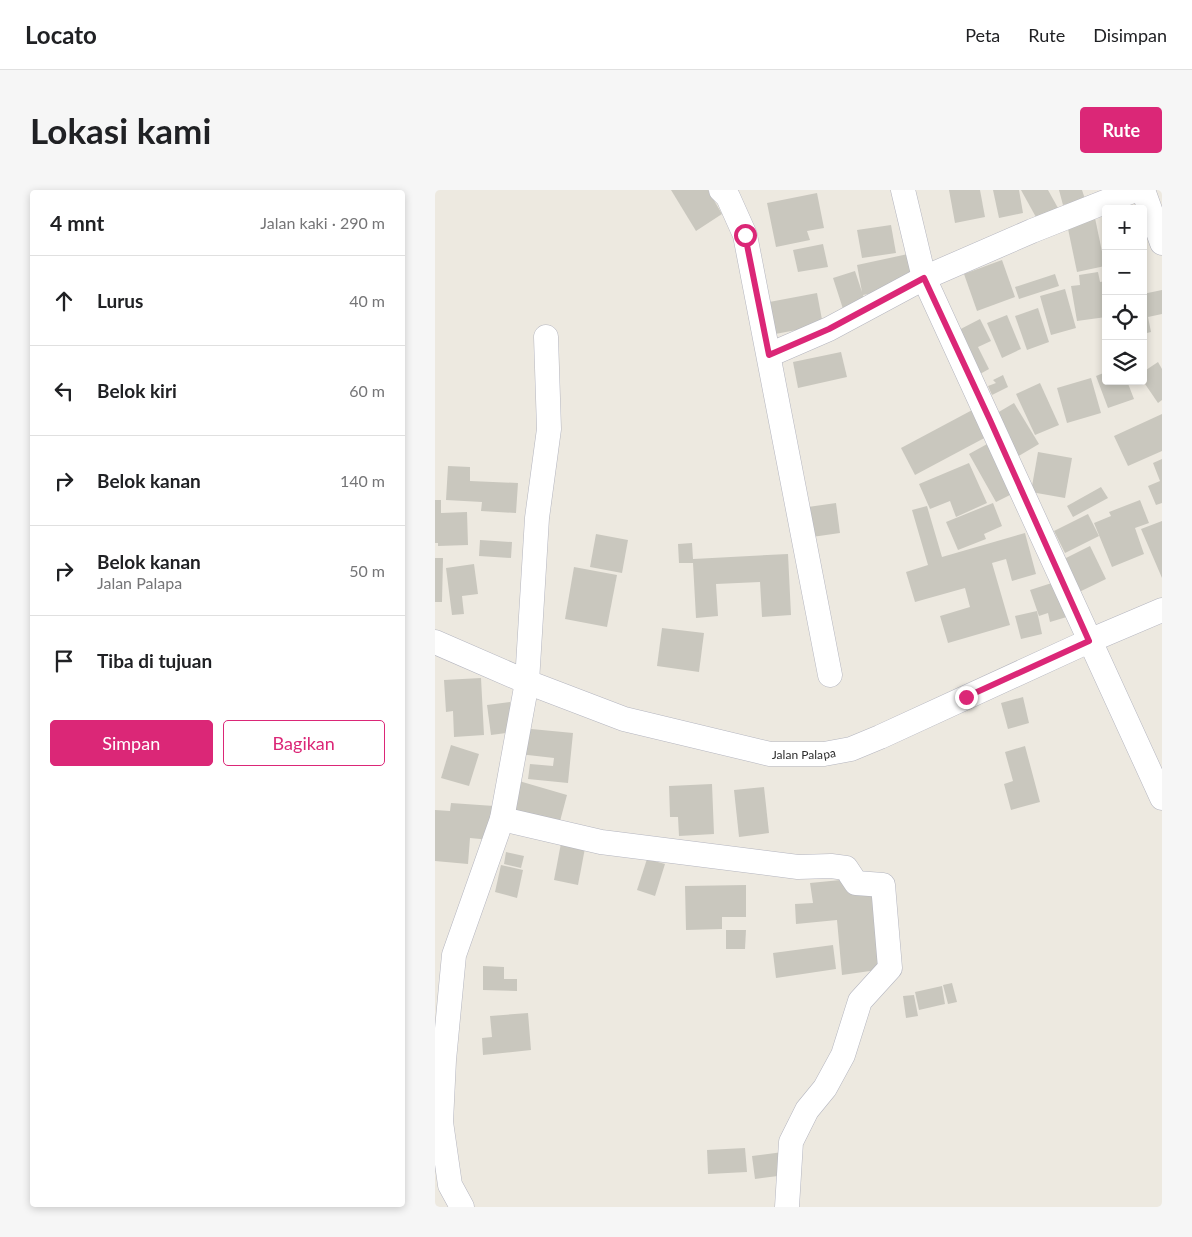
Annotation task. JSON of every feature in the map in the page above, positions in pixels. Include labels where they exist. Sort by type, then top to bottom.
[{"type":"street","points":[[721,190],[728,197],[745,235],[830,675]]},
{"type":"street","points":[[903,190],[924,278],[1162,798]]},
{"type":"street","points":[[769,355],[829,329],[924,278],[1032,231],[1135,190]]},
{"type":"street","points":[[1143,190],[1162,243]]},
{"type":"street","points":[[462,1207],[450,1186],[441,1122],[444,1060],[454,955],[502,819],[527,682],[537,518],[549,428],[546,337]]},
{"type":"street","name":"Jalan Palapa","points":[[435,642],[527,682],[633,721],[770,754],[825,754],[851,749],[880,737],[1089,641],[1162,610]]},
{"type":"street","points":[[502,819],[601,842],[789,866],[846,868],[856,883],[883,885],[891,968],[860,1001],[843,1055],[825,1088],[807,1110],[791,1142],[787,1207]]},
{"type":"building","points":[[671,190],[708,190],[722,214],[696,231]]},
{"type":"building","points":[[949,190],[980,190],[985,217],[955,223]]},
{"type":"building","points":[[993,190],[1019,190],[1023,213],[999,218]]},
{"type":"building","points":[[1021,190],[1048,190],[1058,208],[1037,219]]},
{"type":"building","points":[[1059,190],[1082,190],[1085,199],[1063,205]]},
{"type":"building","points":[[817,193],[824,228],[807,231],[810,240],[776,247],[767,203]]},
{"type":"building","points":[[1095,218],[1102,252],[1102,267],[1077,272],[1067,224]]},
{"type":"building","points":[[891,225],[896,253],[862,258],[857,230]]},
{"type":"building","points":[[823,244],[828,267],[798,272],[793,250]]},
{"type":"building","points":[[908,254],[912,271],[901,287],[863,295],[866,305],[844,312],[833,278],[855,271],[862,292],[857,265]]},
{"type":"building","points":[[1002,260],[1015,297],[977,311],[964,274]]},
{"type":"building","points":[[1098,272],[1100,282],[1102,282],[1102,318],[1077,321],[1071,286],[1080,285],[1079,275]]},
{"type":"building","points":[[1055,274],[1059,286],[1019,299],[1015,287]]},
{"type":"building","points":[[1065,289],[1076,328],[1051,335],[1040,296]]},
{"type":"building","points":[[1162,290],[1162,314],[1148,317],[1151,332],[1147,333],[1147,295],[1147,293]]},
{"type":"building","points":[[817,293],[823,325],[770,335],[764,303]]},
{"type":"building","points":[[1038,308],[1049,342],[1027,350],[1015,316]]},
{"type":"building","points":[[1007,315],[1021,349],[1002,358],[987,323]]},
{"type":"building","points":[[980,319],[991,341],[978,347],[989,369],[980,374],[951,334]]},
{"type":"building","points":[[841,352],[847,377],[798,388],[793,362]]},
{"type":"building","points":[[1158,362],[1162,369],[1162,400],[1158,403],[1146,385],[1147,369]]},
{"type":"building","points":[[1102,374],[1102,385],[1129,385],[1134,399],[1108,408],[1096,376]]},
{"type":"building","points":[[1003,375],[1008,387],[992,395],[988,386],[996,383],[993,380]]},
{"type":"building","points":[[1091,378],[1101,413],[1067,423],[1057,388]]},
{"type":"building","points":[[1040,383],[1059,425],[1035,435],[1016,394]]},
{"type":"building","points":[[1014,403],[1039,444],[1017,457],[992,416]]},
{"type":"building","points":[[976,408],[990,435],[915,475],[901,448]]},
{"type":"building","points":[[1162,414],[1162,451],[1128,466],[1114,436]]},
{"type":"building","points":[[989,443],[1016,492],[996,502],[969,454]]},
{"type":"building","points":[[1038,452],[1072,458],[1065,498],[1031,492]]},
{"type":"building","points":[[1162,459],[1162,503],[1156,505],[1148,486],[1160,481],[1153,463]]},
{"type":"building","points":[[969,463],[987,503],[956,517],[950,501],[930,509],[919,484]]},
{"type":"building","points":[[448,466],[470,467],[470,481],[518,483],[516,513],[481,511],[482,502],[446,500]]},
{"type":"building","points":[[1101,487],[1108,498],[1073,517],[1067,506]]},
{"type":"building","points":[[435,500],[441,500],[441,513],[467,512],[468,545],[438,546],[438,543],[435,543]]},
{"type":"building","points":[[1140,500],[1149,523],[1135,528],[1144,554],[1112,567],[1094,523],[1111,516],[1109,512]]},
{"type":"building","points":[[836,503],[840,533],[812,537],[808,507]]},
{"type":"building","points":[[993,503],[1002,526],[984,534],[986,539],[958,550],[946,522]]},
{"type":"building","points":[[927,506],[942,557],[1025,533],[1036,574],[1012,581],[1006,559],[992,563],[1010,625],[948,643],[940,616],[970,607],[965,588],[915,602],[906,572],[928,565],[912,510]]},
{"type":"building","points":[[1088,514],[1099,536],[1065,553],[1054,531]]},
{"type":"building","points":[[1162,521],[1162,578],[1141,529]]},
{"type":"building","points":[[596,534],[628,540],[622,573],[590,567]]},
{"type":"building","points":[[480,540],[512,542],[511,558],[479,556]]},
{"type":"building","points":[[692,543],[693,559],[788,554],[791,615],[762,617],[760,582],[716,584],[718,616],[696,618],[693,563],[679,563],[678,544]]},
{"type":"building","points":[[1090,546],[1106,579],[1073,595],[1056,563]]},
{"type":"building","points":[[435,558],[443,558],[442,602],[435,602]]},
{"type":"building","points":[[474,564],[478,594],[462,596],[464,614],[452,615],[446,568]]},
{"type":"building","points":[[574,567],[617,575],[607,627],[565,619]]},
{"type":"building","points":[[1058,581],[1070,616],[1050,622],[1048,613],[1039,616],[1030,590]]},
{"type":"building","points":[[1037,611],[1042,634],[1021,639],[1015,616]]},
{"type":"building","points":[[662,628],[704,633],[699,672],[657,666]]},
{"type":"building","points":[[481,678],[484,735],[454,737],[453,711],[446,712],[444,680]]},
{"type":"building","points":[[1023,697],[1029,723],[1008,729],[1001,703]]},
{"type":"building","points":[[510,702],[514,732],[491,735],[487,705]]},
{"type":"building","points":[[521,728],[573,733],[568,783],[528,779],[530,764],[553,766],[554,758],[519,754]]},
{"type":"building","points":[[451,745],[479,754],[469,786],[441,778]]},
{"type":"building","points":[[1025,746],[1040,802],[1011,810],[1004,784],[1013,781],[1005,752]]},
{"type":"building","points":[[519,781],[567,795],[559,825],[510,811]]},
{"type":"building","points":[[712,784],[714,834],[679,836],[678,817],[670,817],[669,786]]},
{"type":"building","points":[[764,787],[769,833],[739,837],[734,790]]},
{"type":"building","points":[[451,803],[494,806],[491,840],[470,838],[468,864],[435,861],[435,810],[450,811]]},
{"type":"building","points":[[562,838],[586,843],[578,885],[554,880]]},
{"type":"building","points":[[506,852],[524,856],[521,868],[504,864]]},
{"type":"building","points":[[647,859],[665,864],[655,896],[637,890]]},
{"type":"building","points":[[501,865],[523,870],[517,898],[495,892]]},
{"type":"building","points":[[851,879],[876,889],[884,969],[842,975],[837,920],[796,924],[795,904],[813,903],[810,883]]},
{"type":"building","points":[[746,885],[746,917],[722,917],[722,929],[686,930],[685,886]]},
{"type":"building","points":[[726,930],[746,930],[745,949],[726,949]]},
{"type":"building","points":[[833,945],[836,969],[776,978],[773,953]]},
{"type":"building","points":[[483,966],[504,967],[504,979],[517,979],[517,991],[483,990]]},
{"type":"building","points":[[952,983],[957,1002],[948,1004],[943,985]]},
{"type":"building","points":[[942,986],[945,1004],[919,1010],[915,992]]},
{"type":"building","points":[[914,995],[918,1016],[906,1018],[903,996]]},
{"type":"building","points":[[528,1013],[531,1050],[483,1055],[482,1038],[492,1037],[490,1016]]},
{"type":"building","points":[[745,1148],[747,1172],[708,1174],[707,1150]]},
{"type":"building","points":[[783,1152],[786,1175],[755,1179],[752,1156]]},
{"type":"route","points":[[745,235],[769,355],[829,329],[924,278],[1089,641],[966,697]]}]
